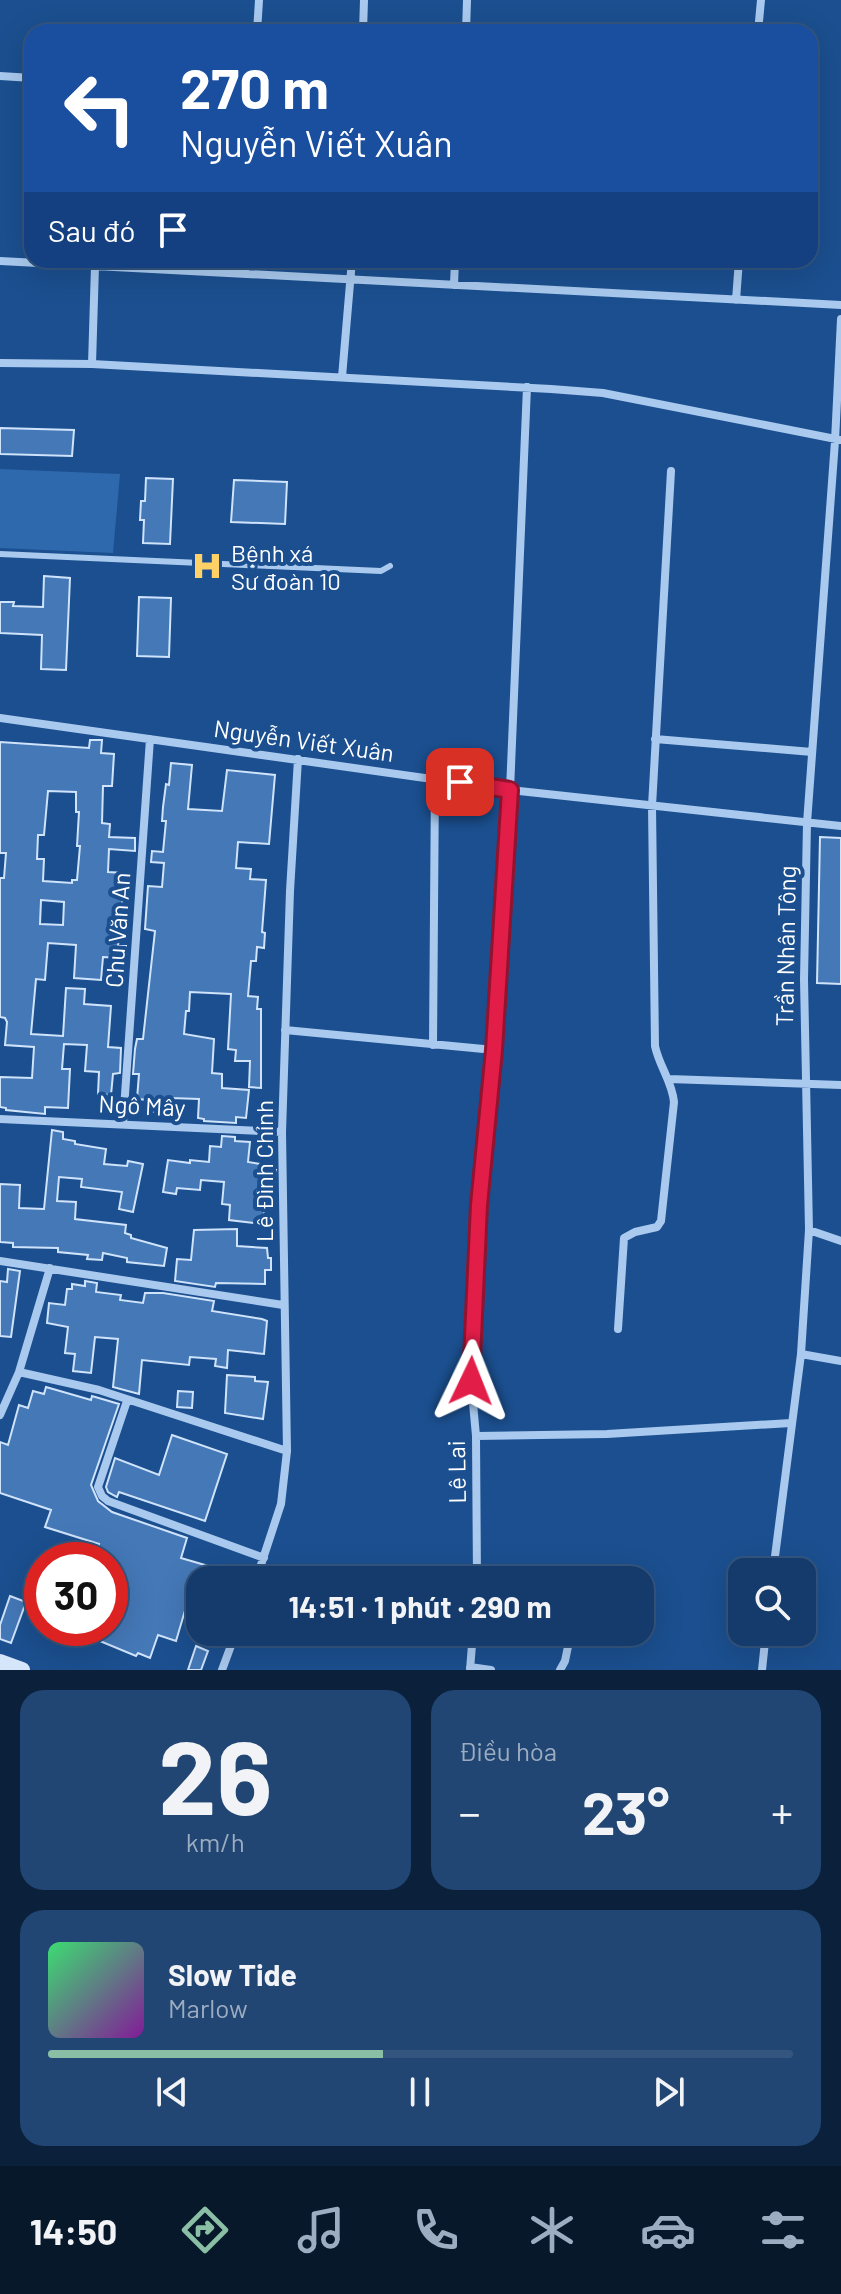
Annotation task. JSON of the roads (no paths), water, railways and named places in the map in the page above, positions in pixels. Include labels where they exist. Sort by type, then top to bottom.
[{"type":"street","points":[[258,24],[259,0]]},
{"type":"street","points":[[363,24],[364,0]]},
{"type":"street","points":[[466,24],[467,0]]},
{"type":"street","points":[[759,24],[761,0]]},
{"type":"street","points":[[0,76],[24,78]]},
{"type":"street","points":[[0,261],[24,262]]},
{"type":"street","points":[[92,364],[95,268]]},
{"type":"street","points":[[132,268],[841,305]]},
{"type":"street","points":[[245,268],[245,274]]},
{"type":"street","points":[[342,377],[352,268]]},
{"type":"street","points":[[454,285],[455,268]]},
{"type":"street","points":[[736,300],[738,268]]},
{"type":"street","name":"Trần Nhân Tông","points":[[775,1558],[801,1354],[809,1230],[804,979],[807,823],[838,440],[841,319]]},
{"type":"street","points":[[0,363],[92,364],[603,393],[838,440]]},
{"type":"street","name":"Lê Lai","points":[[477,1566],[476,1436],[471,1381],[478,1219],[494,1050],[510,790],[527,387]]},
{"type":"street","points":[[618,1329],[624,1238],[657,1227],[663,1213],[674,1102],[669,1079],[655,1046],[652,806],[671,471]]},
{"type":"street","name":"Nguyễn Viết Xuân","points":[[0,718],[510,790],[841,826]]},
{"type":"street","name":"Chu Văn An","points":[[123,1123],[150,739]]},
{"type":"street","points":[[655,739],[812,752]]},
{"type":"street","name":"Lê Đình Chính","points":[[261,1566],[281,1504],[287,1451],[282,1132],[298,759]]},
{"type":"street","points":[[433,1045],[435,778]]},
{"type":"street","points":[[285,1030],[494,1050]]},
{"type":"street","points":[[669,1079],[841,1085]]},
{"type":"street","name":"Ngô Mây","points":[[0,1119],[282,1132]]},
{"type":"street","points":[[809,1230],[841,1241]]},
{"type":"street","points":[[0,1261],[283,1305]]},
{"type":"street","points":[[0,1415],[19,1372],[50,1268]]},
{"type":"street","points":[[801,1354],[841,1361]]},
{"type":"street","points":[[19,1372],[71,1382],[287,1451]]},
{"type":"street","points":[[127,1401],[98,1487],[102,1496],[108,1501],[264,1558]]},
{"type":"street","points":[[476,1436],[607,1434],[791,1423]]},
{"type":"street","points":[[222,1670],[231,1646]]},
{"type":"street","points":[[472,1646],[470,1668],[491,1670]]},
{"type":"street","points":[[560,1670],[568,1646]]},
{"type":"street","points":[[762,1670],[765,1646]]},
{"type":"street","points":[[0,1662],[22,1670]]},
{"type":"lane","points":[[0,554],[381,571],[390,566]]},
{"type":"place","name":"Bệnh xá Sư đoàn 10","points":[[207,566]]}]
